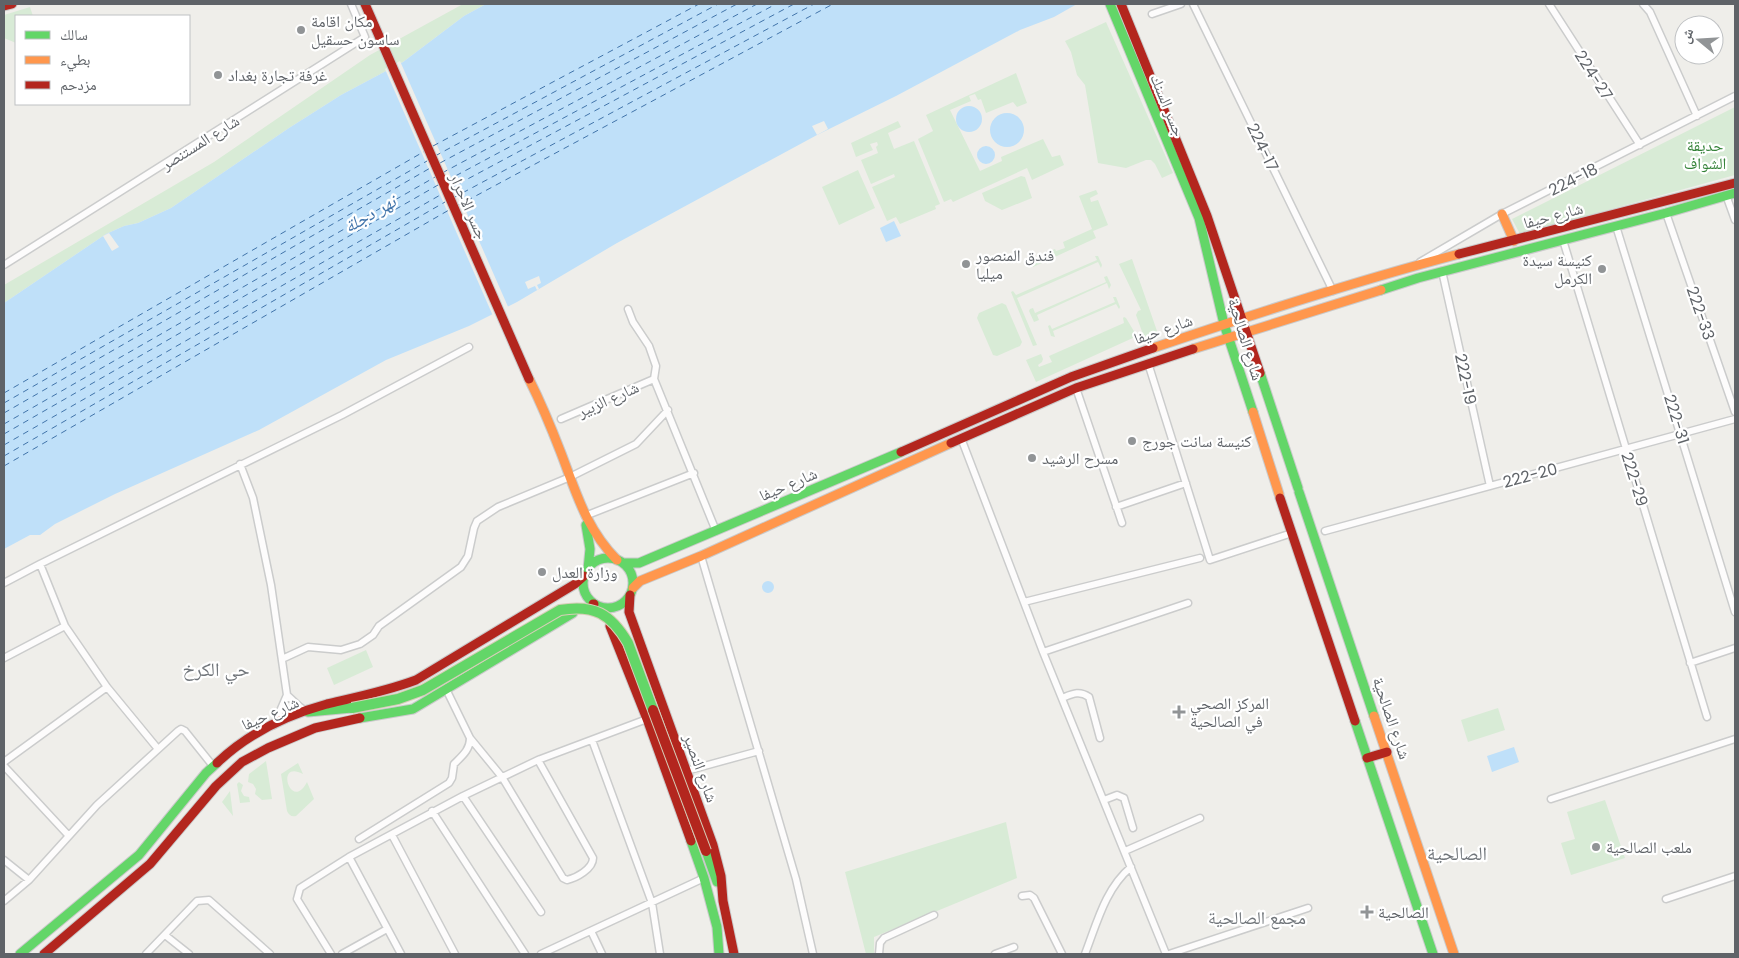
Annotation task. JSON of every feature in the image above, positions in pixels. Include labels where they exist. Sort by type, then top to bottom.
[{"type":"main road","points":[[4,6],[12,4]]},
{"type":"main road","name":"جسر الاحرار","points":[[365,4],[501,317],[548,419],[585,516]]},
{"type":"main road","name":"جسر السنك","points":[[1110,4],[1203,217]]},
{"type":"main road","name":"جسر السنك","points":[[1121,4],[1203,217]]},
{"type":"main road","name":"شارع حيفا","points":[[620,561],[640,563],[1071,377],[1224,324],[1413,266],[1735,183]]},
{"type":"main road","name":"شارع حيفا","points":[[632,591],[640,581],[701,556],[1076,388],[1148,363],[1442,271],[1666,213],[1731,194]]},
{"type":"main road","points":[[1502,214],[1514,241]]},
{"type":"main road","name":"شارع الصالحية","points":[[1203,217],[1242,319],[1454,954]]},
{"type":"main road","name":"شارع الصالحية","points":[[1203,217],[1228,338],[1433,954]]},
{"type":"main road","points":[[585,516],[603,546],[631,573],[632,591],[626,601],[611,610],[594,604],[585,592],[590,549],[585,516]]},
{"type":"main road","points":[[586,573],[600,560],[620,561]]},
{"type":"main road","name":"شارع حيفا","points":[[20,954],[139,855],[206,773],[230,750],[253,734],[325,705],[396,688],[411,682],[575,584],[586,573]]},
{"type":"main road","name":"شارع النصیر","points":[[632,591],[629,612],[714,846],[734,954]]},
{"type":"main road","points":[[308,712],[352,708],[398,699],[423,690],[560,610],[575,607],[595,610],[617,625],[628,643],[706,851],[723,902]]},
{"type":"main road","points":[[528,612],[538,614],[542,619],[543,626],[541,632]]},
{"type":"main road","name":"شارع حيفا","points":[[44,954],[150,864],[216,786],[242,762],[268,748],[315,728],[413,709],[573,613]]},
{"type":"main road","points":[[610,626],[704,878],[716,927],[719,954]]},
{"type":"main road","points":[[1367,758],[1387,752]]},
{"type":"street","name":"شارع المستنصر","points":[[4,264],[90,212],[365,37],[351,4]]},
{"type":"street","points":[[1152,14],[1181,4]]},
{"type":"street","name":"224-17","points":[[1193,4],[1333,291]]},
{"type":"street","name":"224-27","points":[[1549,4],[1640,146]]},
{"type":"street","points":[[1643,4],[1650,12],[1697,116]]},
{"type":"street","name":"224-18","points":[[1413,266],[1502,214],[1640,146],[1735,96]]},
{"type":"street","points":[[1731,194],[1735,220]]},
{"type":"street","name":"222-33","points":[[1666,213],[1735,412]]},
{"type":"street","name":"222-31","points":[[1616,226],[1735,612]]},
{"type":"street","name":"222-29","points":[[1564,240],[1706,717]]},
{"type":"street","name":"222-19","points":[[1442,271],[1490,486]]},
{"type":"street","points":[[628,309],[633,322],[649,346],[656,366],[654,379],[694,473],[716,531]]},
{"type":"street","points":[[4,583],[240,464],[342,415],[469,348]]},
{"type":"street","points":[[1148,363],[1210,560],[1292,533]]},
{"type":"street","name":"شارع الزبير","points":[[561,419],[654,379]]},
{"type":"street","points":[[1076,388],[1122,523]]},
{"type":"street","points":[[282,659],[308,647],[341,650],[360,644],[373,635],[379,626],[461,567],[468,556],[477,521],[498,507],[570,477],[636,444],[668,410]]},
{"type":"street","name":"222-20","points":[[1325,531],[1735,419]]},
{"type":"street","points":[[961,438],[1043,652],[1167,954],[1308,908]]},
{"type":"street","points":[[240,464],[253,498],[271,585],[287,695],[274,725]]},
{"type":"street","points":[[585,516],[694,473]]},
{"type":"street","points":[[1116,506],[1186,483]]},
{"type":"street","points":[[1310,523],[1316,528],[1325,531],[1317,545]]},
{"type":"street","points":[[701,556],[796,879],[813,954]]},
{"type":"street","points":[[1024,602],[1200,558]]},
{"type":"street","points":[[40,564],[65,626],[107,687],[158,750]]},
{"type":"street","points":[[1043,652],[1188,603]]},
{"type":"street","points":[[4,658],[65,626]]},
{"type":"street","points":[[1690,663],[1735,648]]},
{"type":"street","points":[[4,762],[107,687]]},
{"type":"street","points":[[446,689],[470,738],[502,777],[563,878],[570,880],[590,867],[593,863],[593,858],[538,760]]},
{"type":"street","points":[[1062,698],[1077,693],[1084,693],[1089,697],[1100,738]]},
{"type":"street","points":[[287,695],[308,712]]},
{"type":"street","points":[[331,954],[297,899],[300,888],[348,857],[392,835],[432,811],[538,760],[644,720]]},
{"type":"street","points":[[4,900],[29,880],[97,805],[178,730],[185,731],[214,766]]},
{"type":"street","points":[[359,839],[449,783],[452,778],[454,764],[465,754],[470,738]]},
{"type":"street","points":[[1551,799],[1735,739]]},
{"type":"street","points":[[592,740],[652,903],[660,954]]},
{"type":"street","points":[[686,771],[758,751]]},
{"type":"street","points":[[4,766],[69,836]]},
{"type":"street","points":[[1104,800],[1117,795],[1124,798],[1133,828]]},
{"type":"street","points":[[463,796],[541,912]]},
{"type":"street","points":[[432,811],[525,954]]},
{"type":"street","points":[[1125,851],[1200,818]]},
{"type":"street","points":[[392,835],[455,954]]},
{"type":"street","points":[[348,857],[401,954]]},
{"type":"street","points":[[4,860],[29,880]]},
{"type":"street","points":[[1085,954],[1105,902],[1115,883],[1131,867]]},
{"type":"street","points":[[1666,899],[1735,876]]},
{"type":"street","points":[[541,954],[704,878]]},
{"type":"street","points":[[1022,896],[1030,895],[1034,898],[1062,954]]},
{"type":"street","points":[[146,954],[197,901],[209,900],[270,954]]},
{"type":"street","points":[[879,954],[880,943],[884,938],[934,915]]},
{"type":"street","points":[[342,954],[387,928]]},
{"type":"street","points":[[591,931],[602,954]]},
{"type":"street","points":[[165,935],[189,954]]},
{"type":"street","points":[[995,954],[1014,947]]},
{"type":"green space","points":[[463,4],[486,4],[464,16],[403,62],[341,95],[171,208],[138,223],[124,226],[106,234],[4,303],[4,285],[214,162],[370,55]]},
{"type":"green space","points":[[30,7],[33,15],[15,15],[15,43],[4,38],[4,15]]},
{"type":"green space","points":[[1106,22],[1173,173],[1162,178],[1151,160],[1146,160],[1126,168],[1098,163],[1085,85],[1077,75],[1071,52],[1065,41]]},
{"type":"green space","points":[[1016,73],[1027,103],[1017,107],[1013,102],[986,113],[981,99],[978,100],[975,94],[969,96],[971,101],[950,110],[980,171],[1002,161],[1001,157],[1043,139],[1052,157],[1060,155],[1064,165],[1032,180],[1027,168],[953,202],[951,199],[944,202],[918,139],[933,131],[926,115]]},
{"type":"green space","name":"حديقة الشواف","points":[[1735,107],[1735,175],[1520,234],[1512,219]]},
{"type":"green space","points":[[898,121],[901,127],[888,133],[894,149],[914,141],[940,204],[935,206],[936,209],[900,224],[896,217],[887,221],[872,187],[895,177],[894,174],[871,184],[861,160],[878,153],[877,142],[870,144],[873,150],[856,157],[851,143]]},
{"type":"green space","points":[[858,170],[875,208],[839,225],[822,187]]},
{"type":"green space","points":[[1021,176],[1025,177],[1032,198],[1002,210],[985,201],[982,193]]},
{"type":"green space","points":[[1096,190],[1098,194],[1090,198],[1091,202],[1098,200],[1108,225],[1093,231],[1096,238],[1033,267],[1031,259],[1055,249],[1056,251],[1065,248],[1063,242],[1092,229],[1079,196]]},
{"type":"green space","points":[[1095,256],[1098,256],[1102,265],[1101,268],[1098,262],[1017,298],[1037,345],[1033,346],[1011,292],[1013,291],[1016,295],[1097,260]]},
{"type":"green space","points":[[1132,259],[1157,331],[1157,333],[1144,337],[1136,315],[1141,310],[1119,264]]},
{"type":"green space","points":[[1107,276],[1111,285],[1109,289],[1107,283],[1037,315],[1039,320],[1034,322],[1029,311],[1030,309],[1033,308],[1035,313],[1106,282],[1104,277]]},
{"type":"green space","points":[[1113,297],[1116,297],[1119,309],[1116,304],[1053,331],[1055,337],[1051,336],[1048,326],[1050,325],[1052,329],[1115,302]]},
{"type":"green space","points":[[1002,303],[1006,305],[1022,342],[1020,346],[997,356],[993,355],[977,318],[979,313]]},
{"type":"green space","points":[[1124,317],[1135,333],[1135,337],[1036,382],[1026,360],[1041,354],[1043,359],[1038,365],[1039,367],[1052,362],[1049,356],[1124,323]]},
{"type":"green space","points":[[366,650],[373,667],[334,685],[327,668]]},
{"type":"green space","points":[[1498,708],[1505,730],[1468,742],[1461,720]]},
{"type":"green space","points":[[266,761],[272,799],[262,800],[255,794],[256,789],[253,784],[248,782],[249,774]]},
{"type":"green space","points":[[298,763],[303,774],[294,771],[289,773],[287,778],[288,784],[296,792],[301,790],[307,782],[314,799],[296,816],[293,816],[289,815],[287,811],[281,774]]},
{"type":"green space","points":[[239,782],[243,785],[241,791],[244,796],[249,797],[250,802],[240,803],[237,784]]},
{"type":"green space","points":[[230,791],[233,816],[222,802]]},
{"type":"green space","points":[[1605,800],[1625,858],[1571,875],[1561,843],[1575,839],[1567,812]]},
{"type":"green space","points":[[1006,822],[1017,878],[874,937],[874,954],[866,954],[845,872]]},
{"type":"water","name":"نهر دجلة","points":[[486,4],[1077,4],[1054,17],[1020,30],[896,96],[817,135],[617,243],[517,302],[469,326],[386,360],[259,430],[115,494],[55,524],[40,535],[30,535],[4,549],[4,303],[106,234],[124,226],[138,223],[171,208],[341,95],[403,62],[464,16]]},
{"type":"water","points":[[969,106],[978,110],[982,119],[978,128],[969,132],[960,128],[956,119],[960,110]]},
{"type":"water","points":[[1007,113],[1014,114],[1019,118],[1023,123],[1023,137],[1019,142],[1014,146],[1007,147],[1000,146],[995,142],[991,137],[990,130],[991,123],[995,118],[1000,114]]},
{"type":"water","points":[[986,146],[992,149],[995,155],[992,161],[986,164],[980,161],[977,155],[980,149]]},
{"type":"water","points":[[894,221],[901,236],[886,242],[880,228]]},
{"type":"water","points":[[770,581],[773,582],[773,592],[766,593],[763,592],[762,585],[763,582]]},
{"type":"water","points":[[1514,747],[1519,762],[1492,772],[1487,756]]},
{"type":"pier","points":[[400,61],[509,309],[493,316],[385,69]]},
{"type":"pier","points":[[824,121],[828,129],[817,135],[812,126]]},
{"type":"pier","points":[[109,233],[119,247],[112,251],[103,236]]},
{"type":"pier","points":[[539,276],[541,283],[537,285],[539,289],[537,290],[535,286],[528,289],[525,282]]},
{"type":"ferry route","points":[[433,146],[699,4]]},
{"type":"ferry route","points":[[435,156],[718,4]]},
{"type":"ferry route","points":[[440,163],[737,4]]},
{"type":"ferry route","points":[[442,173],[757,4]]},
{"type":"ferry route","points":[[446,181],[776,4]]},
{"type":"ferry route","points":[[449,189],[794,4]]},
{"type":"ferry route","points":[[453,198],[814,4]]},
{"type":"ferry route","points":[[457,206],[833,4]]},
{"type":"ferry route","points":[[4,393],[425,151]]},
{"type":"ferry route","points":[[4,403],[427,161]]},
{"type":"ferry route","points":[[4,413],[432,167]]},
{"type":"ferry route","points":[[4,424],[435,177]]},
{"type":"ferry route","points":[[4,434],[438,185]]},
{"type":"ferry route","points":[[4,445],[442,194]]},
{"type":"ferry route","points":[[4,456],[445,202]]},
{"type":"ferry route","points":[[4,466],[449,210]]},
{"type":"traffic: fast","points":[[1110,4],[1199,218],[1224,324],[1253,412]]},
{"type":"traffic: fast","points":[[1381,290],[1418,278],[1735,193]]},
{"type":"traffic: fast","points":[[1260,373],[1298,488]]},
{"type":"traffic: fast","points":[[623,563],[639,563],[901,452]]},
{"type":"traffic: fast","points":[[1299,492],[1374,716]]},
{"type":"traffic: fast","points":[[586,525],[590,549],[588,569]]},
{"type":"traffic: fast","points":[[608,558],[622,562],[629,569],[633,583],[629,597],[622,604],[608,608],[594,604],[587,597],[583,583],[587,569],[594,562],[608,558]]},
{"type":"traffic: fast","points":[[352,708],[398,699],[423,690],[560,610],[583,609],[600,613],[608,618],[622,633],[628,643],[653,710]]},
{"type":"traffic: fast","points":[[360,718],[413,709],[573,613]]},
{"type":"traffic: fast","points":[[308,712],[352,708]]},
{"type":"traffic: fast","points":[[1355,721],[1433,954]]},
{"type":"traffic: fast","points":[[20,954],[139,855],[206,773],[217,763]]},
{"type":"traffic: fast","points":[[691,841],[704,878],[717,927],[719,954]]},
{"type":"traffic: fast","points":[[706,851],[717,882]]},
{"type":"traffic: slow","points":[[1502,214],[1514,241]]},
{"type":"traffic: slow","points":[[1153,348],[1305,298],[1459,254]]},
{"type":"traffic: slow","points":[[1193,349],[1381,290]]},
{"type":"traffic: slow","points":[[529,379],[550,424],[583,510],[597,536],[617,560]]},
{"type":"traffic: slow","points":[[1253,412],[1279,494]]},
{"type":"traffic: slow","points":[[633,588],[640,581],[701,556],[951,443]]},
{"type":"traffic: slow","points":[[1374,716],[1454,954]]},
{"type":"traffic: jam","points":[[4,6],[12,4]]},
{"type":"traffic: jam","points":[[365,4],[529,379]]},
{"type":"traffic: jam","points":[[1121,4],[1207,216],[1260,373]]},
{"type":"traffic: jam","points":[[1459,254],[1735,183]]},
{"type":"traffic: jam","points":[[901,452],[1071,377],[1153,348]]},
{"type":"traffic: jam","points":[[951,443],[1076,388],[1193,349]]},
{"type":"traffic: jam","points":[[1280,498],[1355,721]]},
{"type":"traffic: jam","points":[[217,763],[254,734],[297,714],[327,704],[383,691],[416,680],[575,584],[584,576]]},
{"type":"traffic: jam","points":[[630,595],[629,612],[713,845],[721,876],[723,901],[734,954]]},
{"type":"traffic: jam","points":[[610,626],[647,719],[691,841]]},
{"type":"traffic: jam","points":[[653,710],[706,851]]},
{"type":"traffic: jam","points":[[44,954],[150,864],[216,786],[242,762],[268,748],[315,728],[360,718]]},
{"type":"traffic: jam","points":[[1367,758],[1387,752]]},
{"type":"place","name":"مكان اقامة ساسون حسقيل","points":[[301,30]]},
{"type":"place","name":"غرفة تجارة بغداد","points":[[218,75]]},
{"type":"place","name":"فندق المنصور ميليا","points":[[966,264]]},
{"type":"place","name":"كنيسة سيدة الكرمل","points":[[1602,269]]},
{"type":"place","name":"كنيسة سانت جورج","points":[[1132,441]]},
{"type":"place","name":"مسرح الرشيد","points":[[1032,458]]},
{"type":"place","name":"وزارة العدل","points":[[542,572]]},
{"type":"place","name":"المركز الصحي في الصالحية","points":[[1179,712]]},
{"type":"place","name":"ملعب الصالحية","points":[[1596,847]]},
{"type":"place","name":"الصالحية","points":[[1367,912]]},
{"type":"district","name":"حي الكرخ","points":[[216,669]]},
{"type":"district","name":"الصالحية","points":[[1457,853]]},
{"type":"district","name":"مجمع الصالحية","points":[[1257,918]]}]
